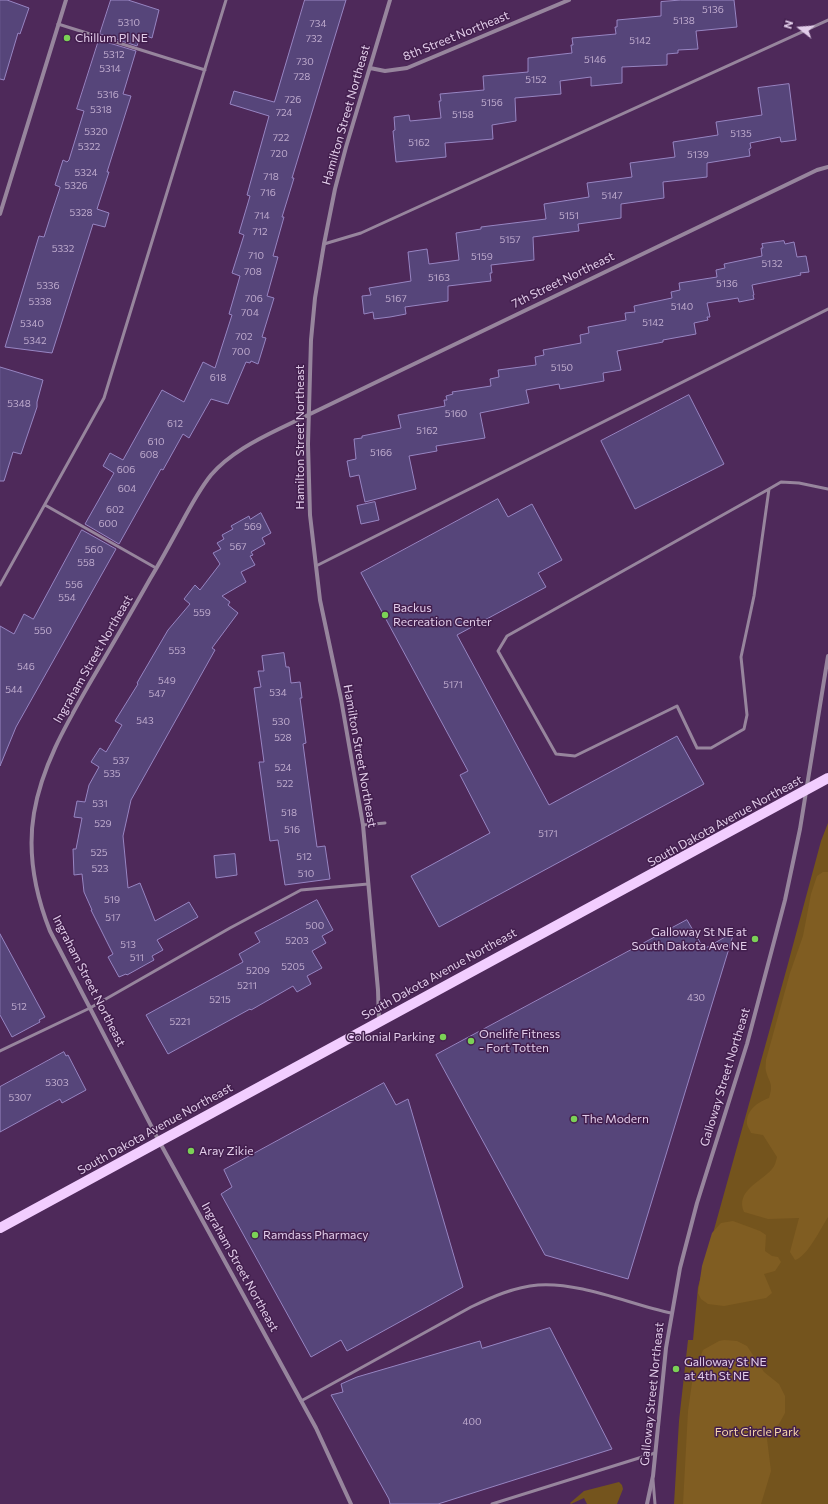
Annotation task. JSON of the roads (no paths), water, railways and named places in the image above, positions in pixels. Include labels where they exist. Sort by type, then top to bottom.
[{"type":"main road","name":"South Dakota Avenue Northeast","points":[[0,1228],[828,778]]},
{"type":"street","points":[[0,214],[66,0]]},
{"type":"street","name":"Hamilton Street Northeast","points":[[379,1023],[378,990],[363,826],[341,699],[320,600],[310,515],[308,477],[308,415],[311,340],[315,298],[336,182],[390,0]]},
{"type":"street","name":"8th Street Northeast","points":[[370,68],[384,71],[407,68],[569,0]]},
{"type":"street","name":"7th Street Northeast","points":[[308,415],[723,214],[817,170],[828,167]]},
{"type":"street","name":"Ingraham Street Northeast","points":[[308,415],[245,447],[215,470],[196,495],[52,752],[42,779],[34,813],[31,842],[34,878],[41,907],[54,940],[159,1141],[316,1428],[352,1504]]},
{"type":"street","name":"Galloway Street Northeast","points":[[647,1504],[653,1476],[661,1383],[672,1313],[685,1246],[747,1044],[785,900],[806,791],[828,656]]},
{"type":"lane","points":[[0,585],[104,398],[226,0]]},
{"type":"lane","points":[[324,244],[360,233],[828,20]]},
{"type":"lane","points":[[58,24],[205,70]]},
{"type":"lane","points":[[316,566],[828,309]]},
{"type":"lane","points":[[769,488],[754,596],[741,657],[747,715],[744,729],[711,748],[698,748],[677,706],[575,756],[556,754],[498,651],[507,636],[769,488],[781,482],[799,483],[828,489]]},
{"type":"lane","points":[[45,505],[156,568]]},
{"type":"lane","points":[[363,826],[385,823]]},
{"type":"lane","points":[[0,1051],[90,1008],[230,928],[301,890],[368,884]]},
{"type":"lane","points":[[301,1400],[471,1307],[494,1296],[522,1288],[538,1285],[564,1286],[583,1289],[672,1313]]},
{"type":"lane","points":[[492,1504],[655,1454]]},
{"type":"lane","points":[[653,1476],[655,1504]]},
{"type":"place","name":"Chillum Pl NE","points":[[67,38]]},
{"type":"place","name":"Backus Recreation Center","points":[[385,615]]},
{"type":"place","name":"Galloway St NE at South Dakota Ave NE","points":[[755,939]]},
{"type":"place","name":"Colonial Parking","points":[[443,1037]]},
{"type":"place","name":"Onelife Fitness - Fort Totten","points":[[471,1041]]},
{"type":"place","name":"The Modern","points":[[574,1119]]},
{"type":"place","name":"Aray Zikie","points":[[191,1151]]},
{"type":"place","name":"Ramdass Pharmacy","points":[[255,1235]]},
{"type":"place","name":"Galloway St NE at 4th St NE","points":[[676,1369]]},
{"type":"park label","name":"Fort Circle Park","points":[[757,1432]]}]
